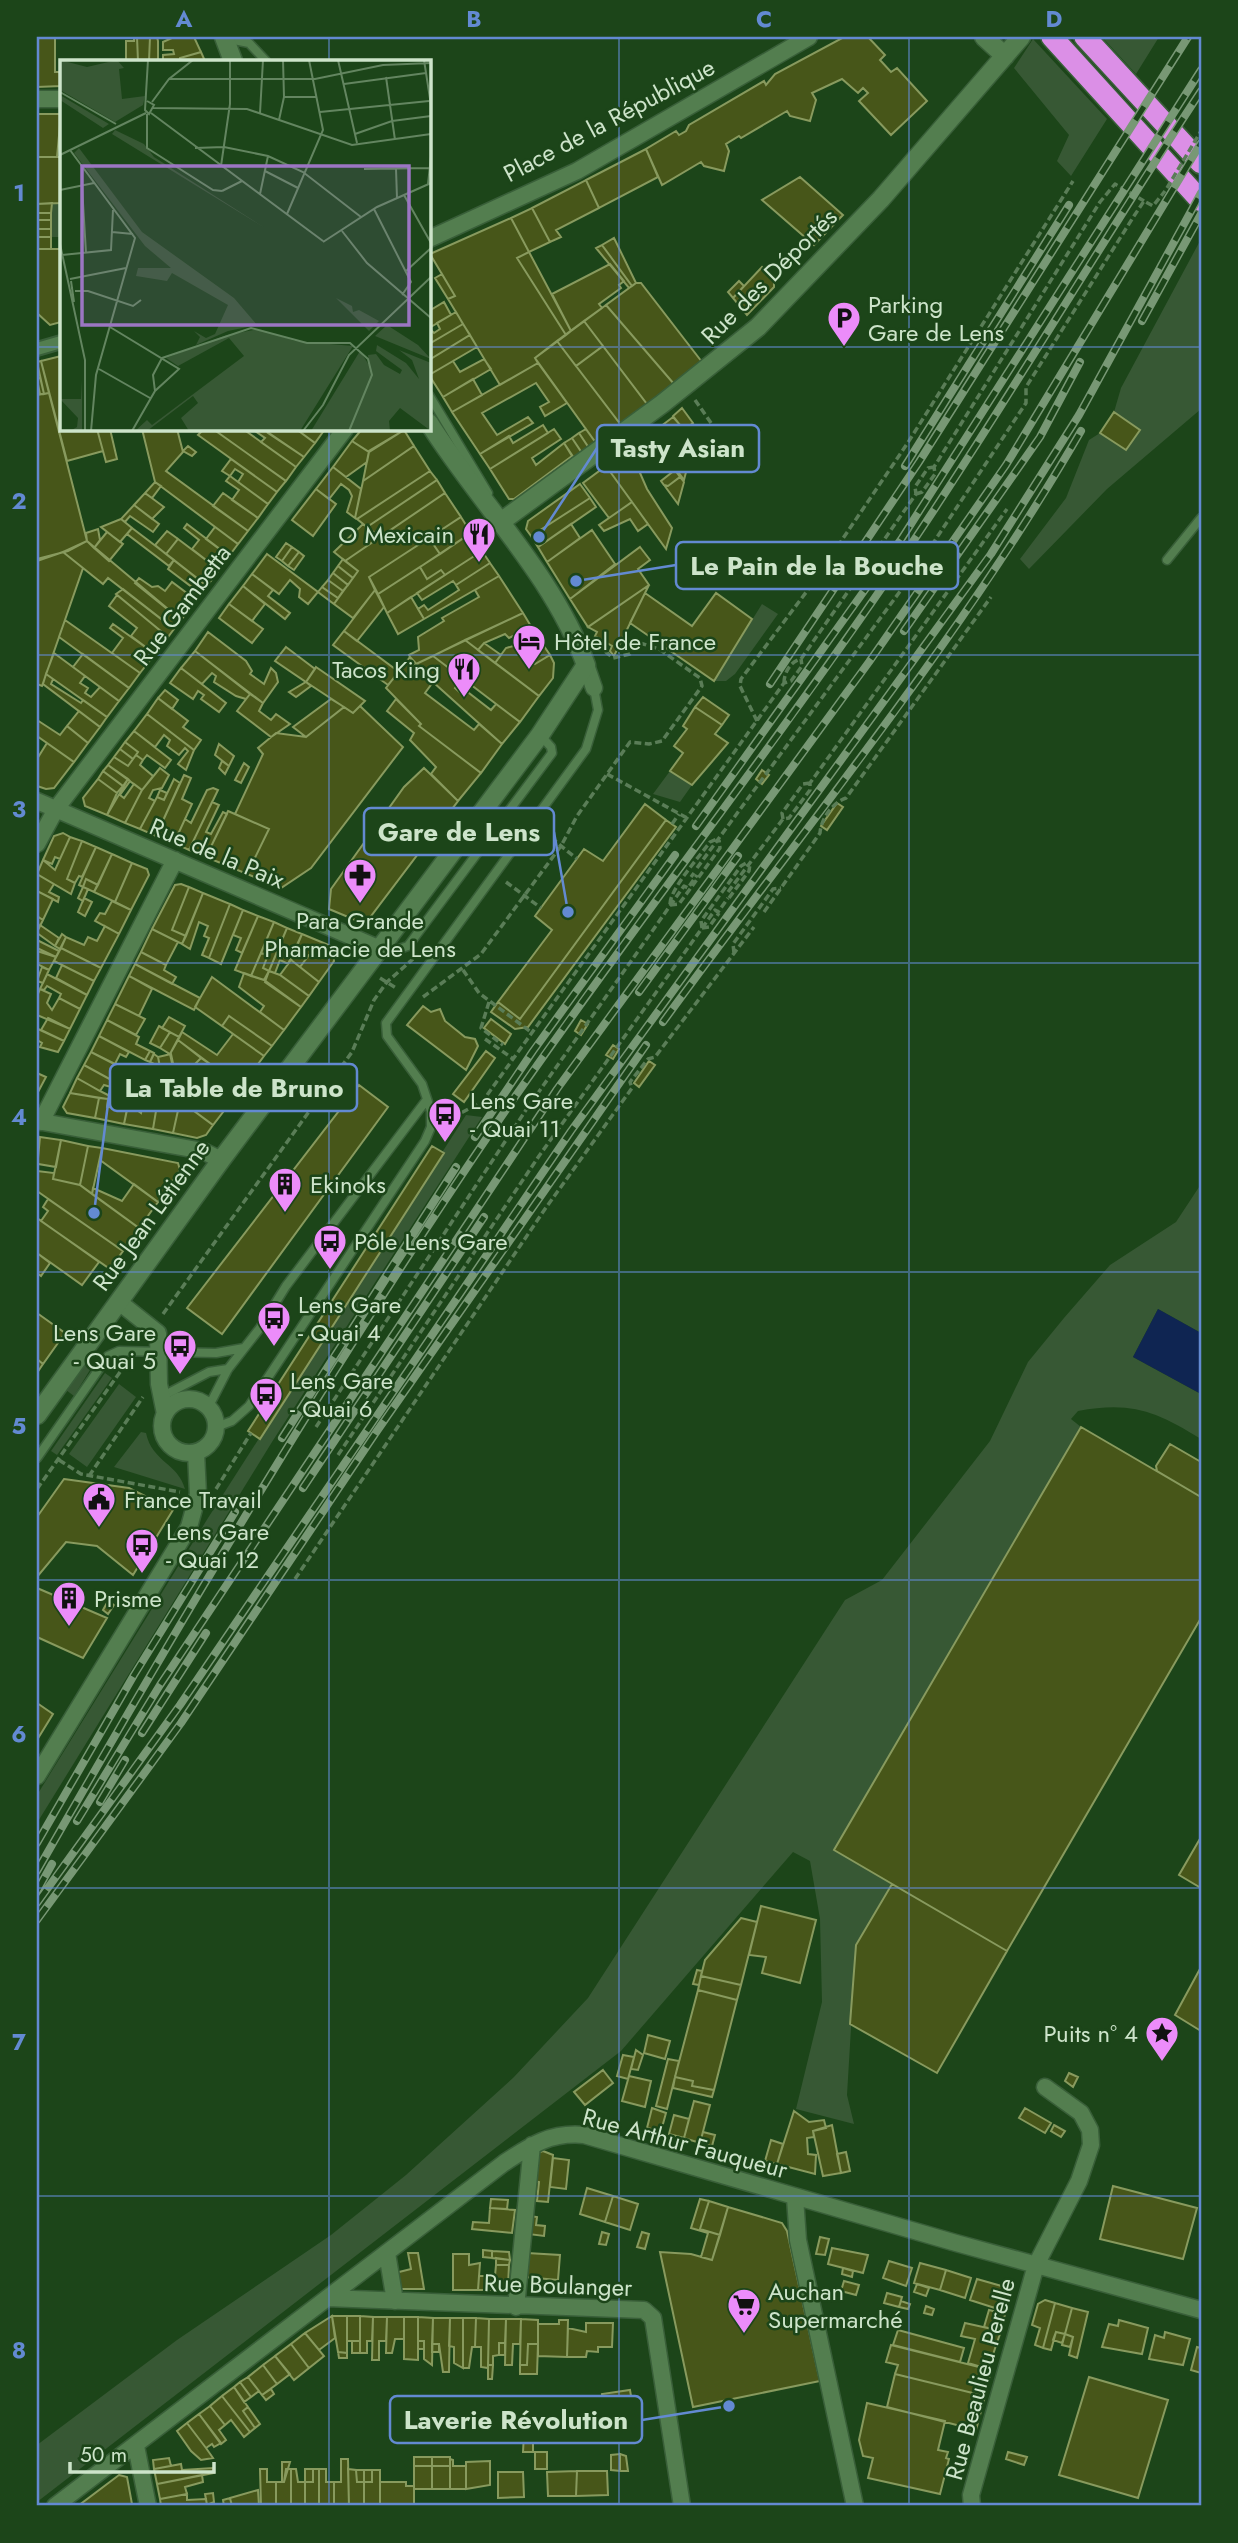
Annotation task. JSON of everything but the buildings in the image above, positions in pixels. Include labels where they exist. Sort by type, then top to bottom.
[{"type":"highway","points":[[1052,37],[1201,201]]},
{"type":"highway","points":[[1085,37],[1201,163]]},
{"type":"street","points":[[225,37],[233,60]]},
{"type":"street","name":"Place de la République","points":[[430,239],[577,172],[809,37]]},
{"type":"street","points":[[984,37],[1005,56]]},
{"type":"street","name":"Rue des Déportés","points":[[502,521],[686,386],[758,327],[881,199],[1019,39]]},
{"type":"street","points":[[37,99],[60,99]]},
{"type":"street","points":[[37,349],[60,342]]},
{"type":"street","points":[[430,425],[457,467],[502,521],[578,642],[594,688]]},
{"type":"street","name":"Rue Gambetta","points":[[37,844],[56,810],[344,430]]},
{"type":"street","name":"Rue Jean Létienne","points":[[37,1415],[356,977],[540,735],[586,665]]},
{"type":"street","name":"Rue de la Paix","points":[[37,801],[378,948]]},
{"type":"street","points":[[175,860],[39,1122],[203,1151],[221,1160]]},
{"type":"street","points":[[119,1302],[154,1327],[160,1337],[161,1397],[165,1414],[162,1429],[168,1443],[181,1452],[196,1453],[211,1443],[216,1427],[209,1406],[187,1399],[174,1404],[165,1414]]},
{"type":"street","points":[[37,1776],[189,1527],[198,1494],[196,1453]]},
{"type":"street","name":"Rue Beaulieu Perelle","points":[[972,2506],[971,2496],[1036,2264],[1079,2181],[1091,2145],[1090,2130],[1081,2113],[1045,2087]]},
{"type":"street","name":"Rue Arthur Fauqueur","points":[[55,2506],[532,2145],[559,2134],[584,2135],[795,2198],[1201,2310]]},
{"type":"street","points":[[516,2307],[532,2145]]},
{"type":"street","points":[[795,2198],[798,2239],[855,2506]]},
{"type":"street","points":[[387,2253],[395,2301]]},
{"type":"street","name":"Rue Boulanger","points":[[327,2298],[644,2310],[653,2318],[682,2506]]},
{"type":"street","points":[[136,2446],[148,2506]]},
{"type":"lane","points":[[225,37],[249,43],[265,60]]},
{"type":"lane","points":[[430,397],[474,467],[502,521]]},
{"type":"lane","points":[[1167,560],[1201,518]]},
{"type":"lane","points":[[216,1427],[232,1421],[249,1406],[425,1141],[432,1118],[425,1102],[422,1084],[387,1036],[386,1023],[586,749],[598,710],[594,688]]},
{"type":"lane","points":[[209,1406],[228,1369],[339,1214],[425,1102]]},
{"type":"lane","points":[[37,1458],[108,1356],[119,1351],[135,1350],[216,1353],[244,1348]]},
{"type":"lane","points":[[161,1397],[209,1372],[228,1369]]},
{"type":"path","points":[[784,682],[791,681],[802,666],[801,659],[916,494],[922,492],[935,474],[934,467],[1100,202],[1115,184],[1153,206],[1201,131]]},
{"type":"path","points":[[757,721],[740,686],[741,679],[810,587],[907,444],[1073,181]]},
{"type":"path","points":[[697,868],[912,575],[1026,403],[1026,387],[1144,201]]},
{"type":"path","points":[[686,386],[716,430]]},
{"type":"path","points":[[916,494],[915,487],[928,468],[934,467]]},
{"type":"path","points":[[728,892],[783,819],[789,818],[810,790],[810,783],[1007,509]]},
{"type":"path","points":[[764,912],[820,833],[821,823],[838,801],[846,798],[991,597]]},
{"type":"path","points":[[417,1005],[441,982],[481,954],[561,846],[577,816],[631,742],[649,744],[662,741],[702,686],[701,681],[659,649],[646,644],[640,643],[621,658],[614,658],[592,636],[578,642]]},
{"type":"path","points":[[436,1148],[457,1115],[482,1101],[591,945],[757,721],[784,682],[784,676],[795,660],[801,659]]},
{"type":"path","points":[[607,774],[687,818]]},
{"type":"path","points":[[783,819],[782,813],[796,794],[803,785],[810,783]]},
{"type":"path","points":[[672,824],[679,814]]},
{"type":"path","points":[[670,905],[670,897],[710,842],[719,838]]},
{"type":"path","points":[[670,905],[679,904],[691,888],[720,848],[719,838]]},
{"type":"path","points":[[702,928],[701,921],[713,904],[741,866],[750,862]]},
{"type":"path","points":[[702,928],[709,927],[749,871],[750,862]]},
{"type":"path","points":[[316,1427],[526,1110],[694,875]]},
{"type":"path","points":[[682,881],[691,888]]},
{"type":"path","points":[[734,953],[733,944],[773,890],[783,887]]},
{"type":"path","points":[[338,1455],[532,1167],[702,928],[728,898]]},
{"type":"path","points":[[713,904],[720,911]]},
{"type":"path","points":[[295,1579],[545,1209],[632,1088],[630,1082],[648,1059],[655,1057],[754,927]]},
{"type":"path","points":[[463,969],[479,993],[531,1032]]},
{"type":"path","points":[[154,1327],[352,1052],[374,1000],[387,982],[396,988]]},
{"type":"path","points":[[489,1002],[481,1028],[503,1045]]},
{"type":"path","points":[[485,1039],[512,1058]]},
{"type":"path","points":[[37,1489],[135,1350]]},
{"type":"path","points":[[89,1476],[142,1401],[143,1388]]},
{"type":"path","points":[[59,1460],[89,1476],[212,1495],[251,1433]]},
{"type":"path","points":[[37,1472],[44,1478]]},
{"type":"green space","points":[[1102,37],[1159,37],[1136,74]]},
{"type":"green space","points":[[1033,39],[1107,119],[1071,176],[1057,161],[1069,135],[1014,68]]},
{"type":"green space","points":[[52,203],[60,203],[60,237],[51,237]]},
{"type":"green space","points":[[1201,239],[1201,409],[1107,489],[1029,569],[1020,559],[1066,498],[1089,440],[1100,433],[1126,450],[1140,430],[1114,412],[1121,388]]},
{"type":"green space","points":[[762,604],[778,614],[735,674],[726,681],[714,681]]},
{"type":"green space","points":[[670,771],[692,785],[680,802],[653,794]]},
{"type":"green space","points":[[466,1115],[482,1117],[272,1442],[37,1823],[37,1795],[208,1518]]},
{"type":"green space","points":[[1201,1184],[1201,1333],[1158,1309],[1133,1357],[1201,1394],[1201,1439],[1170,1421],[1142,1411],[1113,1407],[1078,1411],[1071,1419],[1081,1427],[834,1850],[892,1884],[856,1945],[847,2095],[854,2124],[796,2109],[822,2002],[820,1919],[810,1861],[793,1852],[621,2051],[37,2502],[37,2445],[177,2340],[331,2235],[406,2175],[514,2077],[588,1998],[845,1600],[882,1580],[990,1441],[1028,1362],[1064,1318],[1110,1265],[1176,1222]]},
{"type":"green space","points":[[87,1361],[93,1365],[74,1396],[66,1390]]},
{"type":"green space","points":[[105,1373],[112,1378],[57,1455],[51,1451]]},
{"type":"green space","points":[[119,1384],[136,1397],[87,1467],[69,1454]]},
{"type":"green space","points":[[141,1432],[146,1433],[149,1443],[159,1457],[177,1473],[185,1489],[114,1467]]},
{"type":"water","points":[[1158,1309],[1201,1333],[1201,1394],[1133,1357]]},
{"type":"railway","points":[[770,684],[919,462],[1188,37]]},
{"type":"railway","points":[[696,826],[902,538],[1201,70]]},
{"type":"railway","points":[[37,1871],[256,1498],[430,1223],[538,1064],[883,586],[1201,91]]},
{"type":"railway","points":[[77,1821],[160,1685],[557,1089],[869,662],[1006,465],[1201,143]]},
{"type":"railway","points":[[37,1903],[180,1705],[571,1131],[991,554],[1079,415],[1201,193]]},
{"type":"railway","points":[[905,466],[1069,205]]},
{"type":"railway","points":[[1142,321],[1201,214]]},
{"type":"railway","points":[[904,631],[1040,437],[1080,362]]},
{"type":"railway","points":[[663,1022],[933,659],[1034,508],[1081,431]]},
{"type":"railway","points":[[475,1137],[533,1051],[675,855]]},
{"type":"railway","points":[[639,992],[738,856]]},
{"type":"railway","points":[[37,1920],[181,1723],[377,1431],[646,1045]]},
{"type":"railway","points":[[282,1438],[456,1167]]},
{"type":"railway","points":[[303,1488],[484,1217]]},
{"type":"railway","points":[[37,1843],[134,1675],[235,1512]]},
{"type":"railway","points":[[142,1733],[206,1633]]},
{"type":"railway","points":[[100,1802],[125,1760]]},
{"type":"railway","points":[[37,1891],[52,1864]]},
{"type":"place","name":"Parking Gare de Lens","points":[[844,348]]},
{"type":"place","name":"Tasty Asian","points":[[539,537]]},
{"type":"place","name":"O Mexicain","points":[[479,564]]},
{"type":"place","name":"Le Pain de la Bouche","points":[[576,581]]},
{"type":"place","name":"Hôtel de France","points":[[529,671]]},
{"type":"place","name":"Tacos King","points":[[464,699]]},
{"type":"place","name":"Para Grande Pharmacie de Lens","points":[[360,905]]},
{"type":"place","name":"Gare de Lens","points":[[568,912]]},
{"type":"place","name":"Lens Gare - Quai 11","points":[[445,1144]]},
{"type":"place","name":"La Table de Bruno","points":[[94,1213]]},
{"type":"place","name":"Ekinoks","points":[[285,1214]]},
{"type":"place","name":"Pôle Lens Gare","points":[[330,1271]]},
{"type":"place","name":"Lens Gare - Quai 4","points":[[274,1348]]},
{"type":"place","name":"Lens Gare - Quai 5","points":[[180,1376]]},
{"type":"place","name":"Lens Gare - Quai 6","points":[[266,1424]]},
{"type":"place","name":"France Travail","points":[[99,1529]]},
{"type":"place","name":"Lens Gare - Quai 12","points":[[142,1575]]},
{"type":"place","name":"Prisme","points":[[69,1628]]},
{"type":"place","name":"Puits n° 4","points":[[1162,2063]]},
{"type":"place","name":"Auchan Supermarché","points":[[744,2335]]},
{"type":"place","name":"Laverie Révolution","points":[[729,2406]]}]
